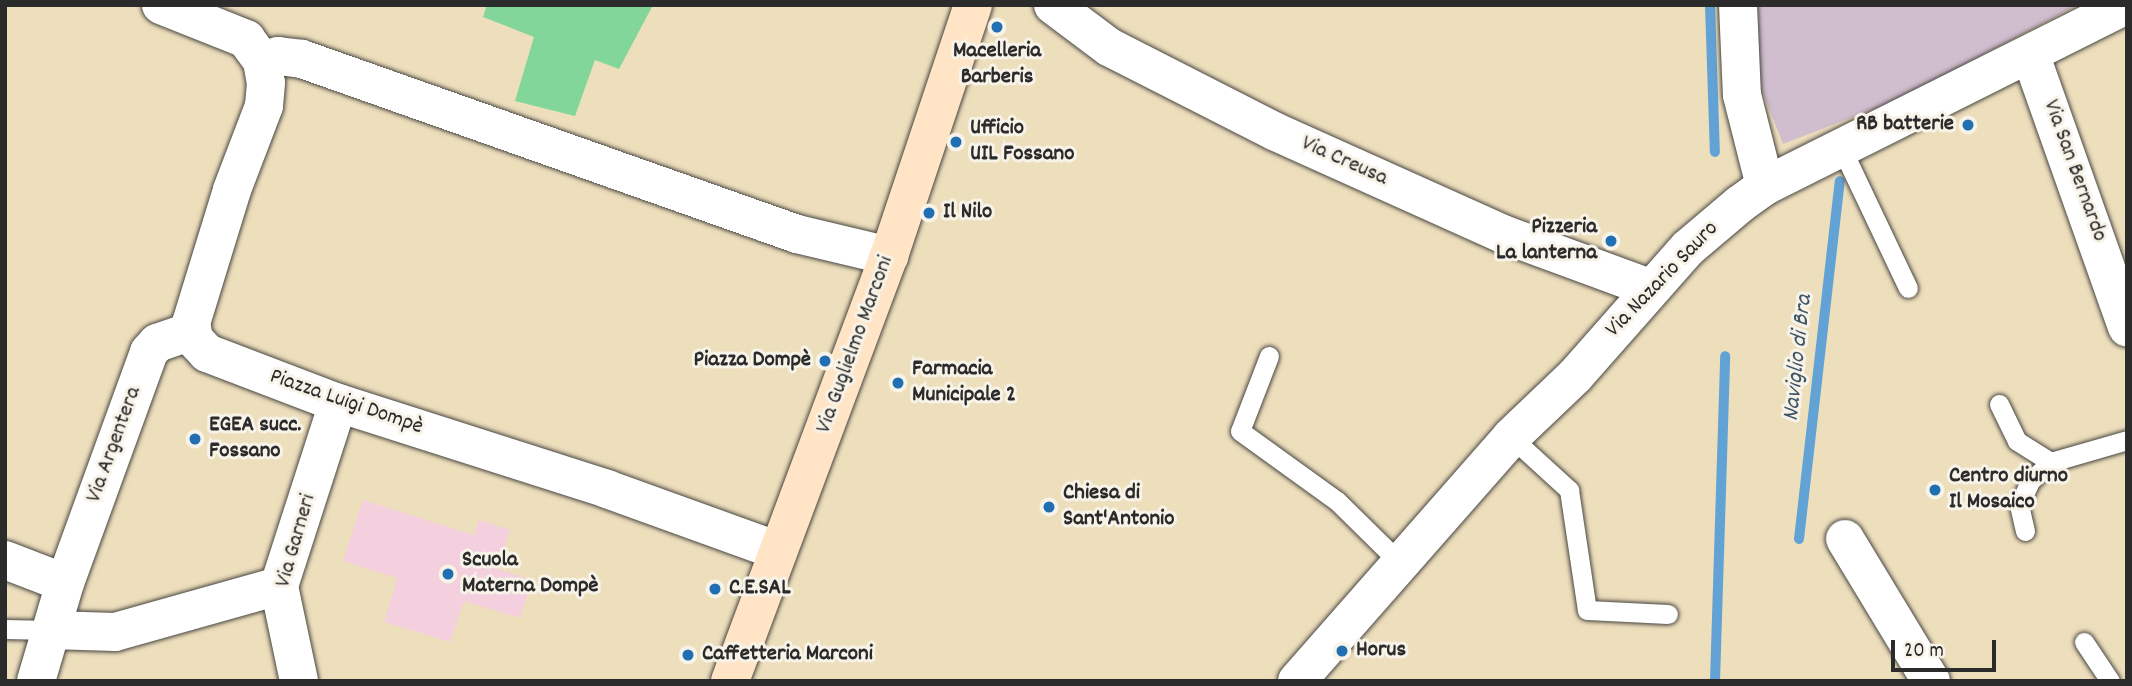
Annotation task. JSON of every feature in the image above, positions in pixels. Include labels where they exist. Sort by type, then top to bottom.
[{"type":"main road","name":"Via Guglielmo Marconi","points":[[730,681],[889,256],[973,5]]},
{"type":"street","points":[[161,5],[246,39],[262,61],[266,83],[264,106],[232,190],[191,331]]},
{"type":"street","name":"Via Creusa","points":[[1053,5],[1109,47],[1213,102],[1503,234],[1650,288]]},
{"type":"street","points":[[1738,5],[1742,95],[1765,186]]},
{"type":"street","name":"Via Nazario Sauro","points":[[1297,681],[1511,437],[1575,376],[1688,247],[1765,186],[1840,147],[2031,56],[2126,5]]},
{"type":"street","points":[[262,61],[278,56],[302,59],[797,234],[889,256]]},
{"type":"street","name":"Via San Bernardo","points":[[2031,56],[2127,327]]},
{"type":"street","name":"Piazza Luigi Dompè","points":[[191,331],[207,353],[338,403],[607,489],[778,551]]},
{"type":"street","name":"Via Argentera","points":[[36,681],[65,583],[149,352],[158,343],[191,331]]},
{"type":"street","name":"Via Garneri","points":[[299,681],[279,586],[338,403]]},
{"type":"street","points":[[1845,539],[1931,681]]},
{"type":"street","points":[[5,560],[65,583]]},
{"type":"street","points":[[51,630],[115,632],[279,586]]},
{"type":"lane","points":[[1840,147],[1908,288]]},
{"type":"lane","points":[[1269,356],[1240,431],[1337,501],[1399,562]]},
{"type":"lane","points":[[1999,404],[2017,441],[2051,462]]},
{"type":"lane","points":[[1511,437],[1569,490],[1587,610],[1668,614]]},
{"type":"lane","points":[[2025,531],[2019,505],[2030,481],[2051,462],[2127,440]]},
{"type":"lane","points":[[5,629],[51,630]]},
{"type":"lane","points":[[2084,642],[2110,681]]},
{"type":"shaded area","points":[[1755,5],[2077,5],[1902,98],[1783,144],[1754,70]]},
{"type":"shaded area","name":"Scuola Materna Dompè","points":[[363,500],[474,535],[479,520],[510,530],[498,569],[532,580],[520,618],[464,601],[450,642],[384,622],[397,578],[343,561]]},
{"type":"green space","points":[[487,5],[653,5],[619,69],[595,60],[575,116],[515,101],[534,37],[483,17]]},
{"type":"waterway","points":[[1710,5],[1715,152]]},
{"type":"waterway","name":"Naviglio di Bra","points":[[1799,539],[1840,181]]},
{"type":"waterway","points":[[1715,681],[1725,356]]},
{"type":"place","name":"Macelleria Barberis","points":[[997,27]]},
{"type":"place","name":"RB batterie","points":[[1968,125]]},
{"type":"place","name":"Ufficio UIL Fossano","points":[[956,142]]},
{"type":"place","name":"Il Nilo","points":[[929,213]]},
{"type":"place","name":"Pizzeria La lanterna","points":[[1611,241]]},
{"type":"place","name":"Piazza Dompè","points":[[825,361]]},
{"type":"place","name":"Farmacia Municipale 2","points":[[898,383]]},
{"type":"place","name":"EGEA succ. Fossano","points":[[195,439]]},
{"type":"place","name":"Centro diurno Il Mosaico","points":[[1935,490]]},
{"type":"place","name":"Chiesa di Sant'Antonio","points":[[1049,507]]},
{"type":"place","name":"Scuola Materna Dompè","points":[[448,574]]},
{"type":"place","name":"C.E.SAL","points":[[715,589]]},
{"type":"place","name":"Horus","points":[[1342,651]]},
{"type":"place","name":"Caffetteria Marconi","points":[[688,655]]}]
